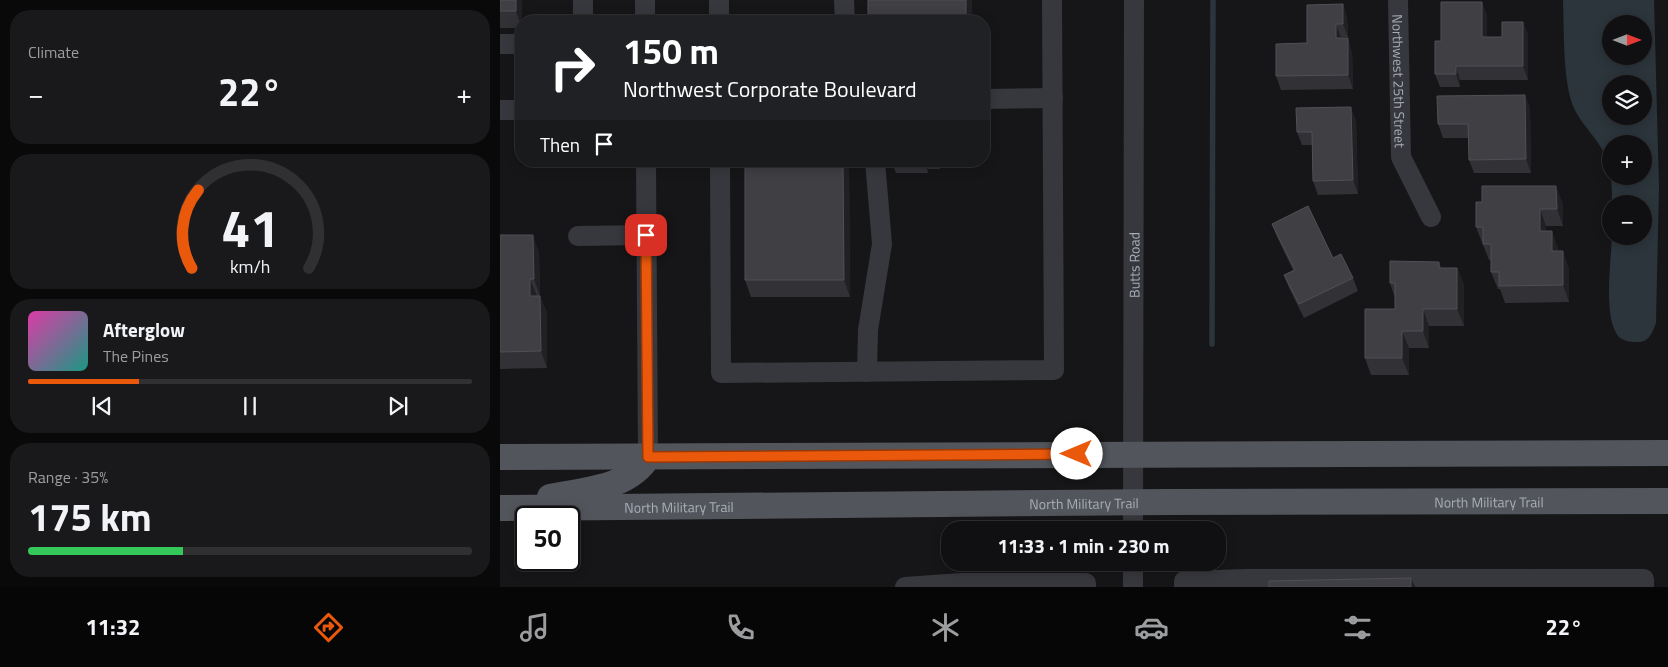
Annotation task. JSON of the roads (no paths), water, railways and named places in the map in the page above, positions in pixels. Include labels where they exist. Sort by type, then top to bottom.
[{"type":"main road","points":[[500,457],[1668,452]]},
{"type":"main road","points":[[500,508],[620,481],[634,474],[648,457]]},
{"type":"main road","name":"North Military Trail","points":[[500,508],[1133,502],[1668,501]]},
{"type":"street","points":[[583,0],[583,15]]},
{"type":"street","points":[[645,0],[646,15]]},
{"type":"street","points":[[719,0],[720,15]]},
{"type":"street","points":[[844,0],[845,15]]},
{"type":"street","points":[[720,167],[720,373],[1054,370],[1052,0]]},
{"type":"street","name":"Butts Road","points":[[1133,521],[1134,0]]},
{"type":"street","name":"Northwest 25th Street","points":[[1398,0],[1402,157],[1431,217]]},
{"type":"street","points":[[500,44],[515,44]]},
{"type":"street","points":[[990,99],[1053,98]]},
{"type":"street","points":[[500,110],[515,110]]},
{"type":"street","points":[[646,167],[648,457]]},
{"type":"street","points":[[867,372],[868,330],[882,244],[876,167]]},
{"type":"street","points":[[578,236],[646,235]]},
{"type":"street","points":[[1133,571],[1133,587]]},
{"type":"street","points":[[1184,587],[1184,581],[1246,583],[1584,583],[1644,579],[1644,587]]},
{"type":"street","points":[[905,587],[962,583],[1086,583],[1086,587]]},
{"type":"waterway","points":[[1212,344],[1213,0]]}]
